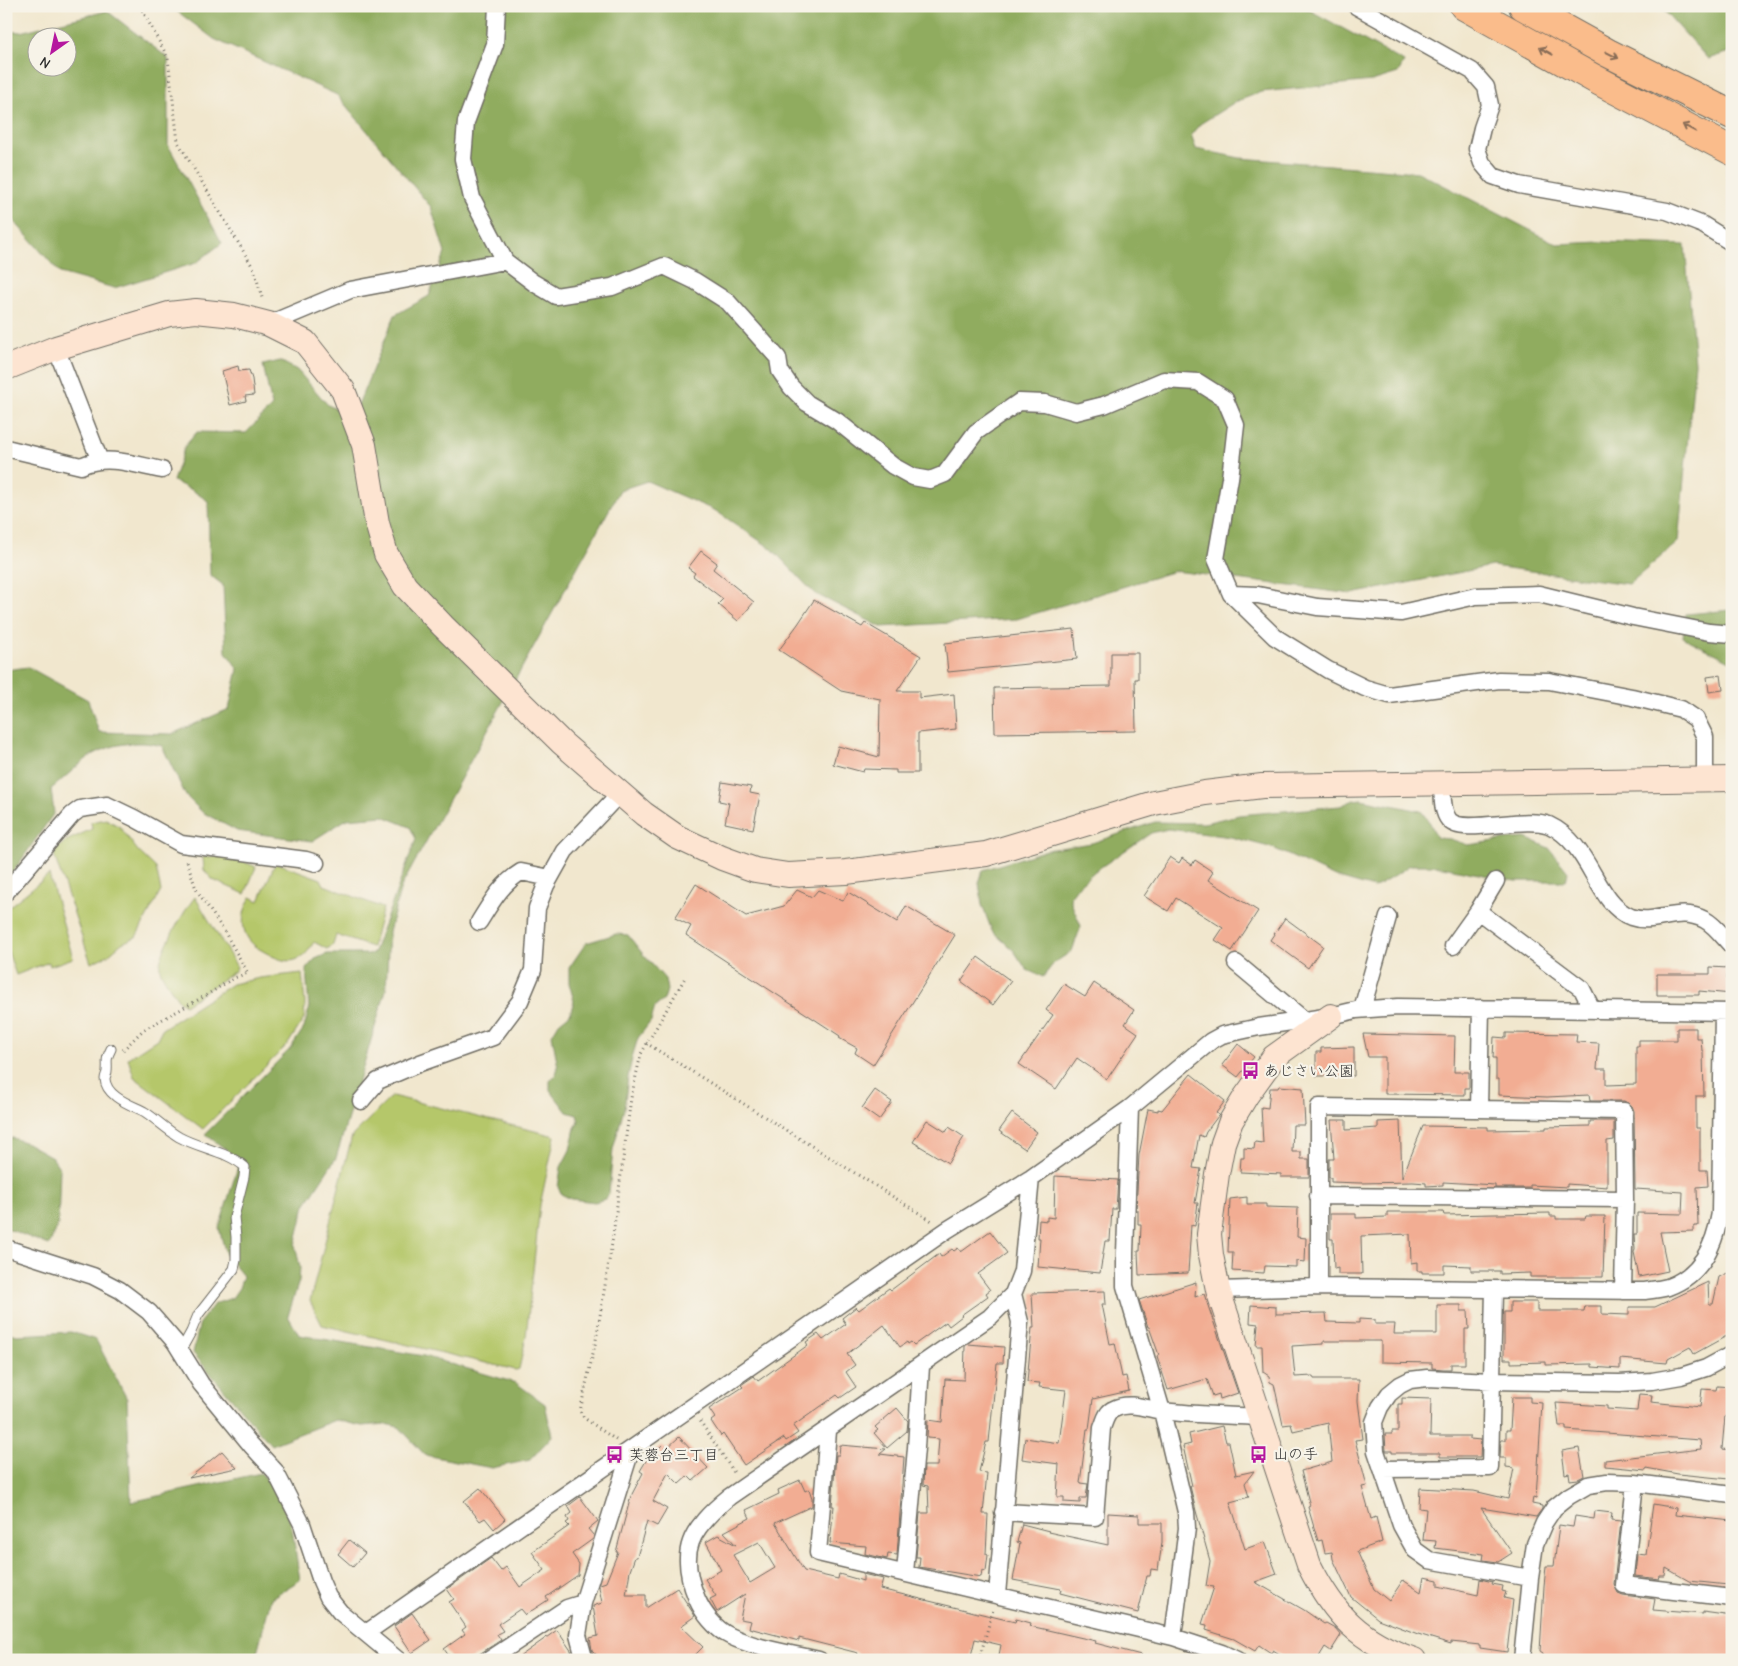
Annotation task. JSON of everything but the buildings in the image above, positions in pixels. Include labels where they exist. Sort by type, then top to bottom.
[{"type":"highway","points":[[1464,6],[1595,79],[1732,151]]},
{"type":"highway","points":[[1523,6],[1608,54],[1732,115]]},
{"type":"street","points":[[497,6],[495,44],[466,122],[463,159],[472,198],[505,261],[534,284],[556,296],[612,287],[664,266],[695,281],[728,302],[747,322],[778,358],[780,371],[791,387],[807,403],[837,421],[893,466],[914,478],[930,480],[944,474],[976,432],[1019,402],[1045,403],[1076,412],[1104,405],[1164,380],[1198,382],[1225,399],[1236,425],[1230,478],[1216,559],[1231,594],[1275,637],[1328,670],[1365,688],[1389,695],[1499,680],[1549,681],[1682,709],[1696,719],[1704,737],[1705,780]]},
{"type":"street","points":[[1356,6],[1472,71],[1486,87],[1490,105],[1477,150],[1482,163],[1493,176],[1519,185],[1668,211],[1703,225],[1732,244]]},
{"type":"street","points":[[269,324],[350,290],[505,261]]},
{"type":"street","points":[[6,368],[56,348],[169,314],[196,311],[234,315],[269,324],[305,342],[324,369],[343,390],[364,445],[376,523],[386,554],[404,586],[562,742],[644,814],[676,837],[722,858],[755,870],[788,875],[846,872],[986,854],[1154,804],[1205,793],[1262,786],[1732,779]]},
{"type":"street","points":[[56,348],[100,461]]},
{"type":"street","points":[[6,448],[81,466],[88,463],[110,460],[162,470]]},
{"type":"street","points":[[1231,594],[1258,596],[1317,608],[1402,613],[1476,596],[1539,594],[1633,617],[1710,632],[1732,634]]},
{"type":"street","points":[[1442,783],[1444,808],[1449,820],[1462,826],[1525,821],[1548,825],[1565,835],[1580,852],[1606,895],[1618,909],[1630,917],[1642,920],[1683,913],[1696,916],[1707,921],[1732,946]]},
{"type":"street","points":[[362,1101],[378,1081],[420,1063],[492,1037],[520,1002],[533,970],[537,908],[550,878],[565,850],[620,793]]},
{"type":"street","points":[[6,892],[65,823],[80,809],[107,805],[181,844],[306,860],[316,863]]},
{"type":"street","points":[[479,922],[500,888],[510,878],[521,872],[550,878]]},
{"type":"street","points":[[1453,946],[1478,911],[1496,881]]},
{"type":"street","points":[[1478,911],[1582,989],[1592,1010]]},
{"type":"street","points":[[1362,1009],[1388,917]]},
{"type":"street","points":[[1236,963],[1304,1020]]},
{"type":"street","points":[[366,1633],[947,1230],[1030,1178],[1130,1108],[1211,1041],[1222,1035],[1362,1009],[1398,1007],[1727,1012],[1727,1117],[1717,1231],[1710,1250],[1698,1267],[1668,1287],[1644,1291],[1319,1287],[1218,1290]]},
{"type":"street","points":[[1479,1109],[1481,1008]]},
{"type":"street","points":[[1331,1016],[1274,1057],[1231,1121],[1223,1144],[1217,1174],[1209,1234],[1211,1255],[1218,1290],[1309,1565],[1328,1599],[1342,1618],[1369,1640],[1414,1660]]},
{"type":"street","points":[[1319,1287],[1319,1107],[1479,1109],[1624,1111],[1623,1291]]},
{"type":"street","points":[[1130,1108],[1125,1286],[1162,1411],[1186,1512],[1187,1528],[1173,1637]]},
{"type":"street","points":[[819,1660],[750,1644],[728,1635],[712,1622],[700,1606],[692,1588],[687,1570],[688,1548],[698,1527],[711,1512],[744,1487],[990,1318],[1013,1294],[1022,1271],[1030,1178]]},
{"type":"street","points":[[1318,1196],[1625,1199]]},
{"type":"street","points":[[6,1248],[94,1276],[120,1290],[149,1312],[181,1350],[201,1384],[275,1471],[302,1524],[321,1582],[328,1597],[340,1612],[398,1660]]},
{"type":"street","points":[[1382,1469],[1490,1468],[1494,1290]]},
{"type":"street","points":[[997,1595],[1020,1322],[1013,1294]]},
{"type":"street","points":[[1530,1578],[1428,1560],[1415,1550],[1401,1525],[1376,1450],[1374,1422],[1380,1406],[1389,1394],[1410,1380],[1427,1378],[1492,1382],[1620,1383],[1652,1381],[1681,1376],[1706,1368],[1732,1354]]},
{"type":"street","points":[[905,1573],[921,1366]]},
{"type":"street","points":[[1003,1512],[1095,1517],[1102,1428],[1106,1417],[1112,1410],[1121,1406],[1162,1411],[1259,1417]]},
{"type":"street","points":[[828,1430],[818,1553],[1173,1637],[1222,1652],[1237,1660]]},
{"type":"street","points":[[586,1660],[582,1654],[578,1635],[583,1603],[631,1450]]},
{"type":"street","points":[[1522,1660],[1535,1544],[1544,1523],[1554,1508],[1569,1496],[1588,1485],[1607,1482],[1635,1483],[1732,1495]]},
{"type":"street","points":[[1635,1483],[1624,1585],[1732,1598]]},
{"type":"street","points":[[489,1660],[567,1608],[583,1603]]},
{"type":"lane","points":[[111,1049],[106,1060],[105,1080],[110,1091],[122,1101],[149,1115],[178,1136],[198,1146],[228,1155],[245,1167],[234,1217],[236,1260],[234,1269],[198,1315],[192,1332],[181,1350]]},
{"type":"path","points":[[140,6],[168,58],[178,142],[254,268],[269,324]]},
{"type":"path","points":[[121,1052],[143,1030],[234,978],[248,973],[196,889],[181,844]]},
{"type":"path","points":[[631,1450],[584,1418],[580,1411],[596,1340],[612,1243],[630,1098],[641,1054],[646,1043],[686,976]]},
{"type":"path","points":[[646,1043],[947,1230]]},
{"type":"path","points":[[691,1408],[744,1487]]},
{"type":"path","points":[[979,1660],[997,1595]]},
{"type":"green space","points":[[170,6],[1302,6],[1404,62],[1398,73],[1372,81],[1261,92],[1235,102],[1200,124],[1191,135],[1196,149],[1240,158],[1418,172],[1557,244],[1601,242],[1685,245],[1695,363],[1678,542],[1629,584],[1492,566],[1352,594],[1175,571],[1017,619],[881,627],[814,593],[772,549],[716,511],[647,481],[620,490],[401,887],[389,932],[386,990],[336,1158],[305,1205],[295,1245],[300,1267],[299,1281],[288,1316],[299,1335],[424,1356],[516,1383],[545,1404],[552,1436],[530,1460],[492,1468],[425,1455],[399,1427],[385,1424],[362,1426],[335,1420],[271,1445],[193,1353],[200,1322],[214,1304],[232,1298],[239,1288],[243,1276],[226,1255],[219,1228],[240,1160],[205,1134],[290,1049],[304,1028],[309,1009],[306,969],[315,959],[327,954],[373,954],[416,839],[410,827],[383,816],[347,819],[312,841],[237,831],[202,812],[186,796],[162,746],[136,743],[110,747],[94,754],[51,789],[54,813],[6,882],[6,670],[28,667],[88,700],[99,732],[172,734],[229,709],[238,669],[226,652],[223,585],[210,575],[208,501],[192,490],[173,481],[185,446],[197,432],[246,433],[272,406],[263,365],[280,361],[297,370],[328,405],[353,417],[395,315],[429,296],[445,253],[431,207],[337,95],[214,39]]},
{"type":"green space","points":[[1660,6],[1732,6],[1732,51],[1708,59]]},
{"type":"green space","points":[[107,11],[168,58],[168,145],[222,243],[196,263],[114,288],[60,273],[6,212],[6,31],[20,32],[28,30],[28,78],[78,78],[78,28],[37,28]]},
{"type":"green space","points":[[1732,610],[1732,662],[1683,637],[1686,614]]},
{"type":"green space","points":[[1361,799],[1421,811],[1430,823],[1437,838],[1450,839],[1468,845],[1526,838],[1549,848],[1568,872],[1566,881],[1515,881],[1432,865],[1410,865],[1374,888],[1335,877],[1273,848],[1231,837],[1168,829],[1151,833],[1095,871],[1079,885],[1070,897],[1081,926],[1072,951],[1054,963],[1043,977],[1027,970],[1014,951],[992,931],[982,905],[979,883],[983,870],[1047,850],[1092,843],[1155,822],[1204,823],[1239,815],[1340,806]]},
{"type":"green space","points":[[106,819],[120,827],[138,851],[156,868],[161,891],[136,937],[122,943],[108,955],[91,963],[53,852],[66,841],[92,829],[91,822]]},
{"type":"green space","points":[[229,855],[256,867],[245,894],[213,880],[204,870],[203,857]]},
{"type":"green space","points":[[277,863],[321,879],[324,885],[383,908],[372,947],[336,935],[333,945],[327,949],[314,942],[308,952],[301,958],[288,961],[272,956],[255,946],[246,935],[244,929],[245,910],[251,897],[259,901]]},
{"type":"green space","points":[[49,875],[73,958],[50,966],[49,962],[16,975],[6,946],[6,909]]},
{"type":"green space","points":[[195,897],[237,967],[235,971],[185,1005],[180,1002],[165,981],[160,969],[160,962],[167,943]]},
{"type":"green space","points":[[616,934],[628,935],[665,979],[667,990],[664,1000],[655,1007],[651,1021],[638,1038],[628,1077],[624,1109],[613,1149],[609,1193],[605,1199],[595,1202],[571,1199],[561,1194],[558,1187],[561,1167],[570,1150],[575,1128],[579,1121],[577,1115],[567,1112],[550,1090],[550,1081],[556,1074],[558,1067],[552,1035],[559,1023],[570,1014],[574,1001],[569,983],[569,968],[586,943]]},
{"type":"green space","points":[[302,973],[305,1003],[304,1019],[288,1044],[203,1129],[134,1077],[128,1058],[157,1039],[162,1029],[232,984],[260,978]]},
{"type":"green space","points":[[392,1096],[555,1136],[540,1205],[526,1337],[519,1369],[516,1370],[322,1325],[310,1301],[352,1136]]},
{"type":"green space","points":[[13,1138],[27,1143],[52,1157],[60,1169],[58,1225],[49,1245],[6,1228],[6,1139]]},
{"type":"green space","points":[[6,1332],[17,1335],[71,1332],[96,1340],[127,1399],[131,1502],[261,1473],[273,1486],[291,1522],[300,1580],[271,1598],[255,1660],[6,1660]]},
{"type":"place","name":"あじさい公園","points":[[1250,1071]]},
{"type":"place","name":"山の手","points":[[1259,1454]]},
{"type":"place","name":"芙蓉台三丁目","points":[[615,1455]]}]
